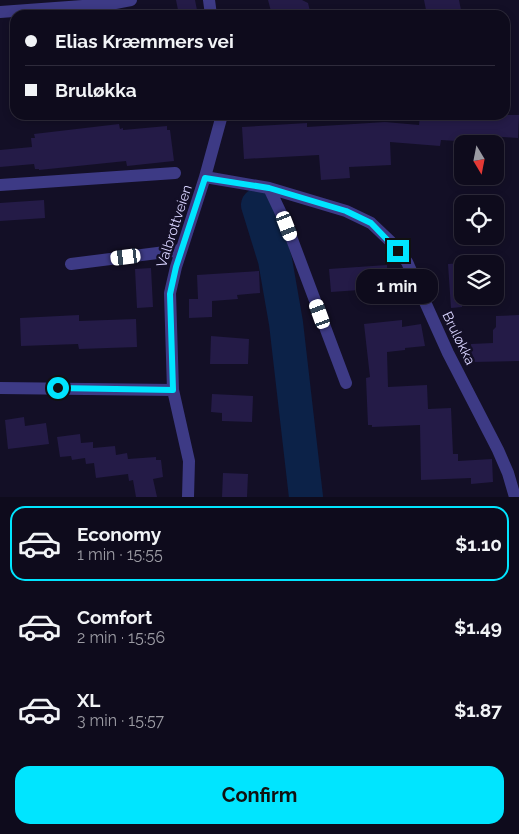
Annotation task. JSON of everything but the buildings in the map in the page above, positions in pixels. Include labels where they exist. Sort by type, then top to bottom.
[{"type":"street","points":[[18,10],[83,3],[110,4],[131,0]]},
{"type":"street","name":"Valbrottveien","points":[[188,496],[189,461],[173,390],[170,294],[181,250],[205,178],[221,120]]},
{"type":"street","points":[[0,185],[175,172]]},
{"type":"street","name":"Bruløkka","points":[[205,178],[269,188],[346,211],[371,223],[390,241],[407,262],[448,352],[498,450],[515,496]]},
{"type":"street","points":[[269,188],[287,226],[346,383]]},
{"type":"street","points":[[70,264],[181,250]]},
{"type":"street","points":[[0,388],[173,390]]},
{"type":"waterway","points":[[258,205],[275,260],[286,323],[306,497]]},
{"type":"route","points":[[58,388],[173,390],[170,294],[176,267],[205,178],[269,188],[346,211],[371,223],[398,251]]}]
